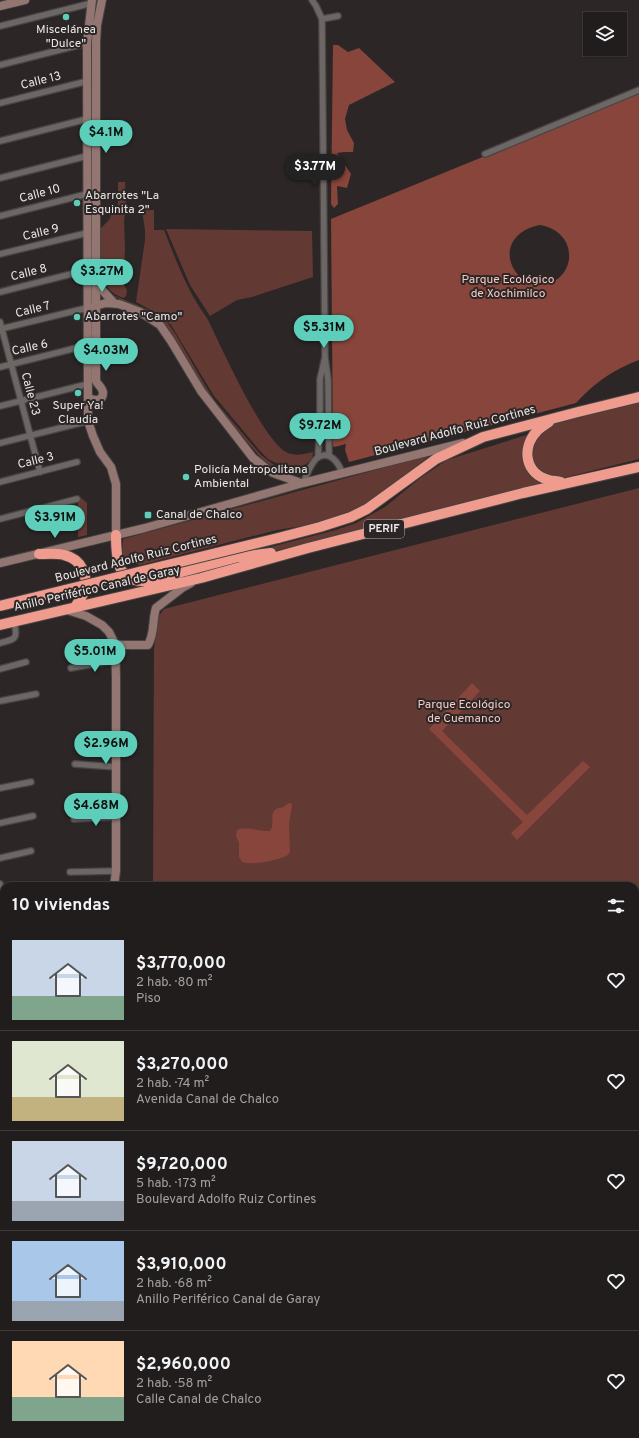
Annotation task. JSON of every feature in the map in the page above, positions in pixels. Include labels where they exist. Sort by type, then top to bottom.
[{"type":"highway","name":"Boulevard Adolfo Ruiz Cortines","points":[[0,606],[278,538],[351,517],[367,509],[436,459],[483,437],[554,418],[639,398]]},
{"type":"highway","points":[[554,418],[537,431],[530,440],[527,454],[528,462],[532,469],[543,478],[568,482]]},
{"type":"highway","name":"PERIF","points":[[201,578],[308,548],[568,482],[639,467]]},
{"type":"highway","points":[[116,535],[116,557],[118,566],[124,574],[133,580],[141,582],[238,557],[308,548]]},
{"type":"highway","points":[[39,554],[63,555],[72,558],[79,563],[84,571],[86,579],[83,594],[71,608]]},
{"type":"highway","name":"Anillo Periférico Canal de Garay","points":[[0,625],[201,578]]},
{"type":"main road","points":[[0,6],[25,0]]},
{"type":"main road","points":[[102,0],[97,25],[96,42],[96,279],[91,306],[88,345],[88,420],[100,452],[111,467],[116,484],[116,535]]},
{"type":"main road","points":[[88,397],[92,400],[98,400],[102,397],[103,393],[96,381],[87,270],[87,43],[92,1]]},
{"type":"main road","points":[[96,279],[102,290],[116,303]]},
{"type":"main road","points":[[91,306],[106,302],[116,303],[140,312],[152,319],[166,333],[201,391],[253,458],[273,473],[302,483]]},
{"type":"main road","name":"Boulevard Adolfo Ruiz Cortines","points":[[116,535],[302,483],[483,437]]},
{"type":"main road","name":"PERIF","points":[[0,563],[116,535]]},
{"type":"main road","points":[[118,644],[148,645],[154,628],[156,608],[182,588],[201,578]]},
{"type":"main road","points":[[71,608],[102,625],[118,644],[116,660],[116,871],[115,882]]},
{"type":"street","points":[[312,0],[322,19],[325,357],[328,379],[329,456]]},
{"type":"street","points":[[0,26],[92,1]]},
{"type":"street","points":[[322,19],[338,16]]},
{"type":"street","points":[[0,65],[87,43]]},
{"type":"street","name":"Calle 13","points":[[0,103],[88,81]]},
{"type":"street","points":[[485,154],[639,90]]},
{"type":"street","points":[[0,141],[87,118]]},
{"type":"street","points":[[0,178],[87,156]]},
{"type":"street","name":"Calle 10","points":[[0,216],[86,194]]},
{"type":"street","name":"Calle 9","points":[[0,254],[87,233]]},
{"type":"street","name":"Calle 8","points":[[0,292],[87,270]]},
{"type":"street","name":"Calle 7","points":[[1,329],[91,306]]},
{"type":"street","name":"Calle 23","points":[[0,322],[40,472]]},
{"type":"street","name":"Calle 6","points":[[0,367],[88,345]]},
{"type":"street","points":[[302,483],[310,467],[318,457],[320,379],[325,357]]},
{"type":"street","points":[[0,406],[88,384]]},
{"type":"street","points":[[0,443],[88,420]]},
{"type":"street","points":[[320,421],[328,421]]},
{"type":"street","points":[[318,457],[329,456],[340,464],[342,473]]},
{"type":"street","name":"Calle 3","points":[[0,482],[77,462]]},
{"type":"street","points":[[0,519],[77,499]]},
{"type":"street","points":[[0,643],[15,638],[17,634],[14,622]]},
{"type":"street","points":[[71,668],[116,660]]},
{"type":"street","points":[[0,669],[26,662]]},
{"type":"street","points":[[0,702],[36,694]]},
{"type":"street","points":[[80,748],[116,750]]},
{"type":"street","points":[[75,764],[116,767]]},
{"type":"street","points":[[0,788],[31,782]]},
{"type":"street","points":[[0,823],[33,816]]},
{"type":"street","points":[[74,819],[116,818]]},
{"type":"street","points":[[0,858],[31,852]]},
{"type":"street","points":[[70,872],[116,871]]},
{"type":"green space","points":[[333,45],[338,45],[348,52],[359,48],[395,82],[349,105],[345,119],[347,130],[354,143],[353,152],[337,153],[351,174],[347,188],[337,186],[338,204],[334,208],[331,204]]},
{"type":"green space","name":"Parque Ecológico de Xochimilco","points":[[639,93],[639,360],[620,368],[605,377],[576,403],[424,443],[420,440],[403,443],[402,448],[349,462],[345,450],[346,444],[334,447],[333,445],[331,219]],"holes":[[[540,225],[554,230],[563,238],[568,248],[569,259],[566,269],[560,277],[550,283],[535,284],[525,280],[517,274],[511,263],[510,248],[513,241],[531,227]]]},
{"type":"green space","points":[[118,182],[125,182],[126,203],[124,222],[124,285],[127,290],[124,298],[114,293],[107,287],[100,270],[99,260],[100,229],[109,220],[113,210],[118,209]]},
{"type":"green space","points":[[142,210],[154,210],[154,230],[164,230],[188,286],[207,318],[243,391],[266,430],[276,444],[289,454],[296,455],[313,452],[312,459],[306,464],[294,469],[282,466],[268,459],[214,396],[171,325],[158,314],[136,302],[145,240]]},
{"type":"green space","points":[[166,229],[312,231],[313,277],[252,297],[237,300],[210,316],[190,285]]},
{"type":"green space","points":[[104,286],[113,295],[149,310],[167,322],[215,401],[261,455],[274,465],[286,471],[285,473],[262,459],[212,401],[166,325],[152,313],[113,296],[105,289]]},
{"type":"green space","points":[[639,402],[639,459],[567,477],[552,477],[536,467],[529,455],[531,443],[558,421]]},
{"type":"green space","points":[[533,433],[528,471],[534,479],[542,485],[289,549],[251,552],[336,530],[356,523],[385,507],[419,479],[447,460]]},
{"type":"green space","points":[[430,455],[393,487],[356,511],[321,523],[277,530],[140,565],[125,561],[122,552],[123,539]]},
{"type":"green space","name":"Parque Ecológico de Cuemanco","points":[[639,488],[639,882],[153,882],[154,649],[159,616],[164,609]]},
{"type":"green space","points":[[78,495],[87,503],[87,535],[78,537]]},
{"type":"shaded area","points":[[472,683],[480,691],[442,731],[527,815],[583,761],[590,767],[517,840],[511,833],[523,822],[429,729]]},
{"type":"shaded area","points":[[291,803],[292,806],[289,823],[290,851],[288,855],[265,862],[242,862],[239,857],[239,843],[236,836],[237,830],[249,829],[270,831],[274,811]]},
{"type":"place","name":"Miscelánea \"Dulce\"","points":[[66,17]]},
{"type":"place","name":"Abarrotes \"La Esquinita 2\"","points":[[77,203]]},
{"type":"place","name":"Abarrotes \"Camo\"","points":[[77,317]]},
{"type":"place","name":"Super Ya! Claudia","points":[[78,393]]},
{"type":"place","name":"Policía Metropolitana Ambiental","points":[[186,477]]},
{"type":"place","name":"Canal de Chalco","points":[[148,515]]}]
